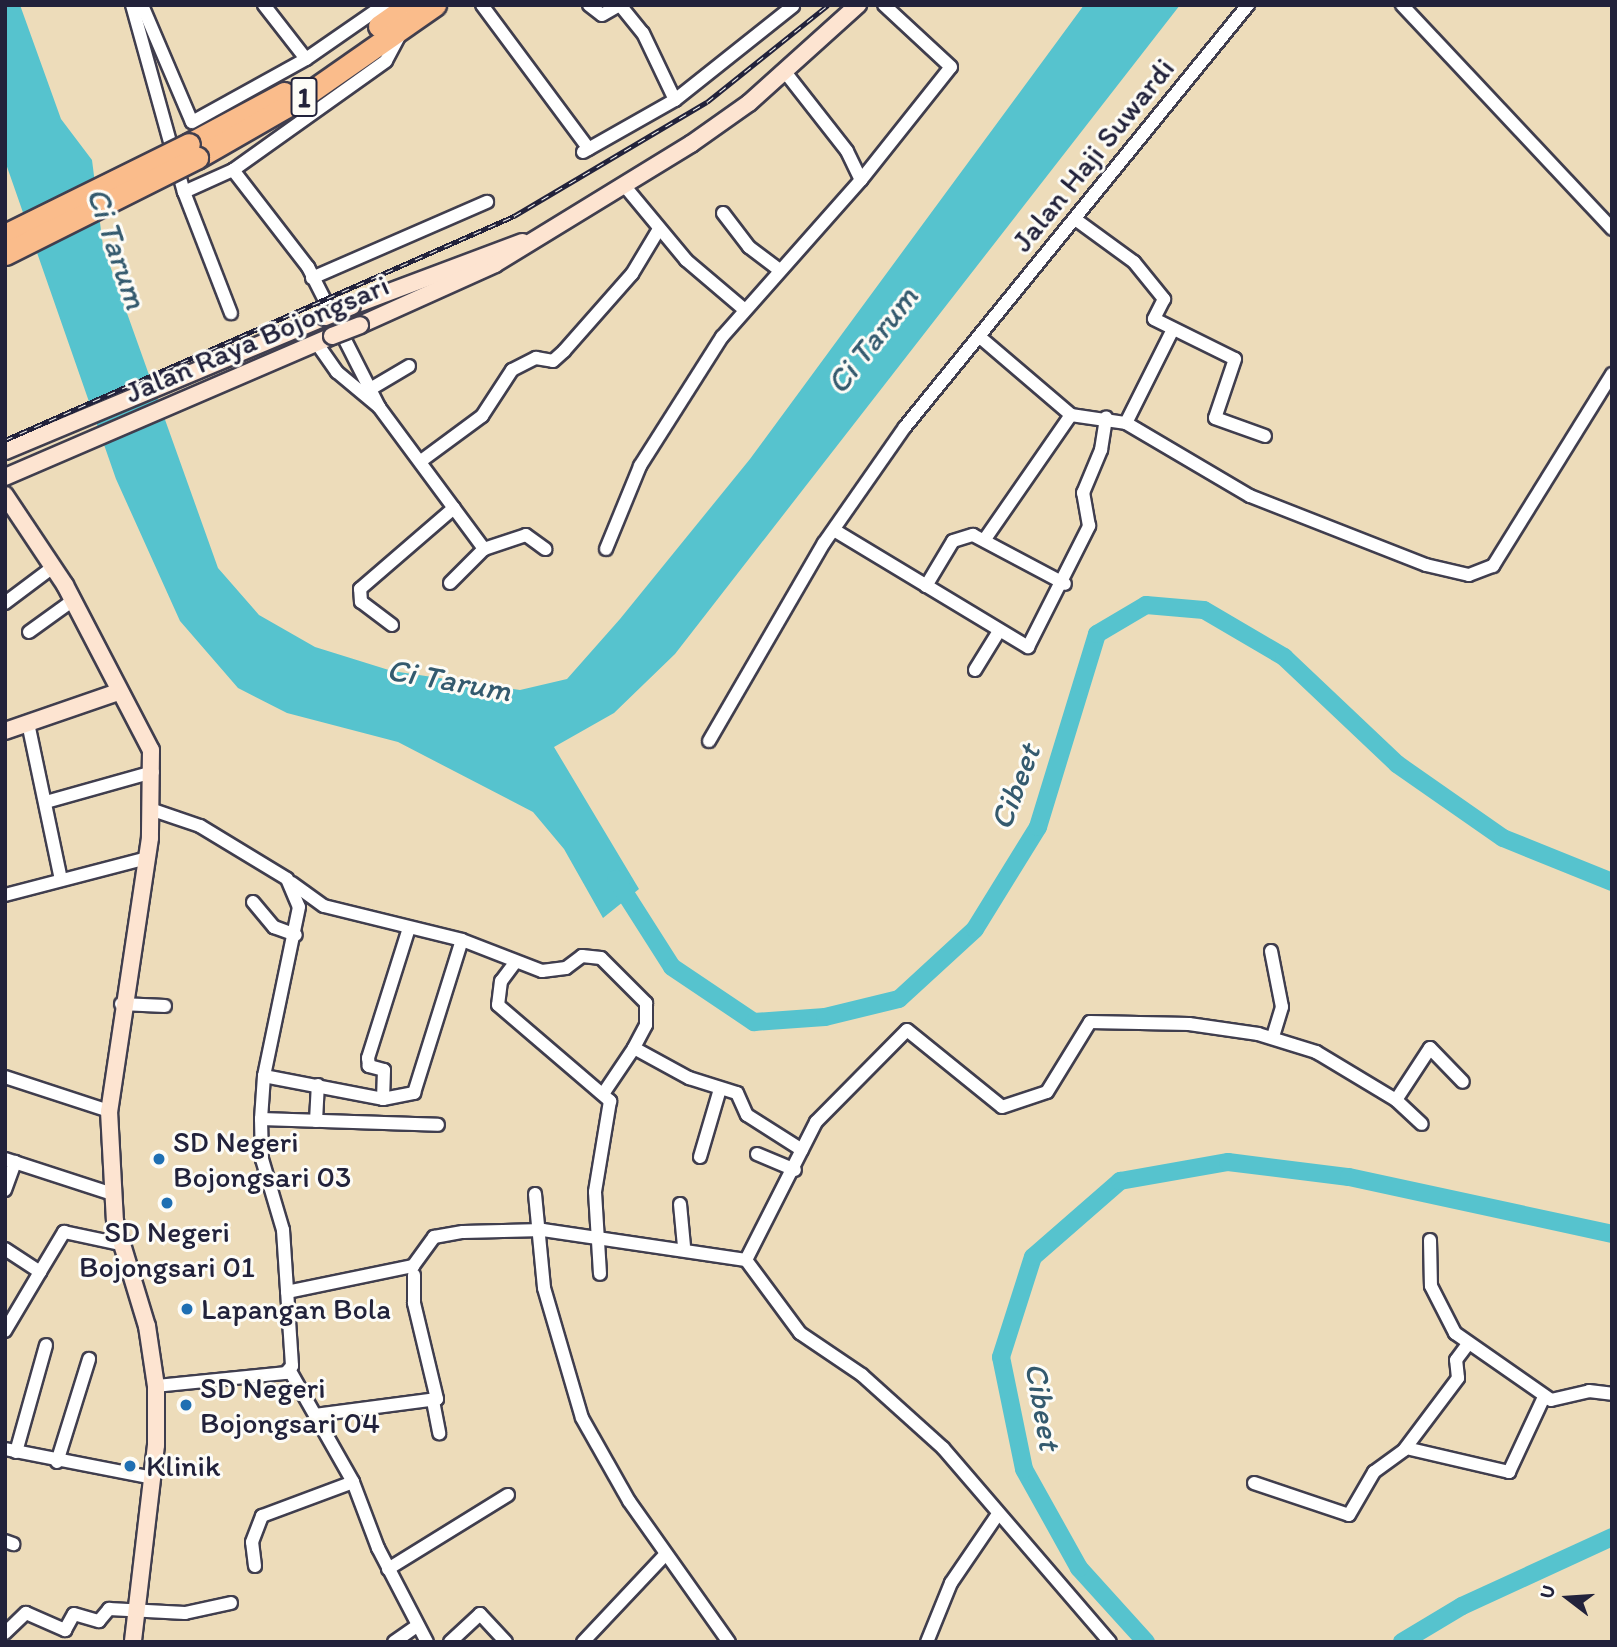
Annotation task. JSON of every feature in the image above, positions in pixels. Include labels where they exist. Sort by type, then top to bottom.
[{"type":"highway","name":"1","points":[[5,235],[264,122],[407,16],[435,5]]},
{"type":"highway","name":"1","points":[[5,254],[193,151]]},
{"type":"street","points":[[132,5],[184,192],[232,313]]},
{"type":"street","points":[[142,5],[192,122],[306,59],[384,5]]},
{"type":"street","points":[[264,5],[306,59]]},
{"type":"street","points":[[482,5],[586,150],[675,100],[793,6]]},
{"type":"street","points":[[589,5],[602,15],[620,5],[643,33],[675,100]]},
{"type":"street","name":"Jalan Raya Bojongsari","points":[[5,477],[475,274],[716,127],[785,72],[858,5]]},
{"type":"street","points":[[606,549],[658,434],[745,310],[861,180],[951,67],[884,5]]},
{"type":"street","name":"Jalan Haji Suwardi","points":[[709,741],[834,530],[905,427],[981,338],[1248,5]]},
{"type":"street","points":[[1402,5],[1612,229]]},
{"type":"street","points":[[184,192],[233,170],[386,61],[407,16]]},
{"type":"street","points":[[785,72],[847,151],[861,180]]},
{"type":"street","points":[[233,170],[312,278],[359,370],[372,388],[379,407]]},
{"type":"street","points":[[623,184],[659,229],[745,310]]},
{"type":"street","points":[[312,278],[487,202]]},
{"type":"street","points":[[723,213],[749,247],[779,270]]},
{"type":"street","points":[[1075,219],[1134,262],[1164,299],[1154,319],[1235,359],[1215,418],[1265,436]]},
{"type":"street","points":[[421,461],[471,427],[519,365],[541,357],[553,361],[564,351],[632,274],[659,229]]},
{"type":"street","name":"Jalan Raya Bojongsari","points":[[5,451],[376,295],[524,242]]},
{"type":"street","points":[[376,295],[386,314]]},
{"type":"street","points":[[1126,423],[1173,329]]},
{"type":"street","points":[[981,338],[1071,415],[1106,416],[1126,423],[1250,496],[1426,565],[1469,575],[1493,566],[1550,465],[1612,374]]},
{"type":"street","points":[[325,341],[348,379],[379,407],[484,549]]},
{"type":"street","points":[[372,388],[409,366]]},
{"type":"street","points":[[348,379],[359,370]]},
{"type":"street","points":[[985,539],[1071,415]]},
{"type":"street","points":[[834,530],[1028,647],[1065,584],[1090,521],[1083,493],[1101,450],[1106,416]]},
{"type":"street","points":[[5,495],[53,567],[118,692],[141,722],[152,772],[153,810],[121,1004],[110,1111],[113,1194],[120,1244],[147,1326],[156,1386],[153,1478],[133,1642]]},
{"type":"street","points":[[391,625],[361,602],[360,589],[454,508]]},
{"type":"street","points":[[450,583],[484,549],[526,535],[545,549]]},
{"type":"street","points":[[926,586],[953,541],[985,539],[1065,584]]},
{"type":"street","points":[[5,603],[53,567]]},
{"type":"street","points":[[29,632],[72,601]]},
{"type":"street","points":[[975,670],[999,631]]},
{"type":"street","points":[[5,731],[118,692]]},
{"type":"street","points":[[28,723],[61,880]]},
{"type":"street","points":[[46,802],[152,772]]},
{"type":"street","points":[[153,810],[200,826],[287,879],[324,906],[462,940],[514,964],[542,971],[566,968],[582,956],[605,960],[646,1003],[646,1025],[605,1091]]},
{"type":"street","points":[[5,895],[146,858]]},
{"type":"street","points":[[287,879],[299,907],[296,935],[264,1076],[261,1118],[262,1159],[283,1230],[290,1371],[352,1482],[388,1569],[426,1642]]},
{"type":"street","points":[[253,902],[274,926],[296,935]]},
{"type":"street","points":[[383,1098],[384,1070],[369,1066],[368,1058],[410,928]]},
{"type":"street","points":[[264,1076],[383,1098],[414,1093],[462,940]]},
{"type":"street","points":[[1271,951],[1282,1007],[1273,1037]]},
{"type":"street","points":[[514,964],[501,981],[498,1005],[605,1091],[611,1109],[596,1192],[600,1274]]},
{"type":"street","points":[[121,1004],[165,1006]]},
{"type":"street","points":[[746,1259],[795,1170],[816,1122],[907,1030],[1002,1107],[1047,1092],[1082,1028],[1100,1019],[1273,1037],[1316,1052],[1395,1100],[1422,1124]]},
{"type":"street","points":[[634,1048],[720,1088],[737,1093],[747,1115],[802,1150]]},
{"type":"street","points":[[1395,1100],[1430,1048],[1463,1083]]},
{"type":"street","points":[[5,1077],[110,1111]]},
{"type":"street","points":[[316,1121],[318,1085]]},
{"type":"street","points":[[700,1157],[720,1088]]},
{"type":"street","points":[[261,1118],[438,1125]]},
{"type":"street","points":[[757,1154],[795,1170]]},
{"type":"street","points":[[5,1190],[10,1160],[113,1194]]},
{"type":"street","points":[[535,1194],[542,1230],[544,1288],[573,1394],[603,1458],[665,1555],[729,1642]]},
{"type":"street","points":[[680,1204],[684,1245]]},
{"type":"street","points":[[287,1292],[413,1266],[439,1235],[542,1230],[684,1245],[746,1259],[800,1334],[862,1375],[921,1428],[1109,1641]]},
{"type":"street","points":[[5,1331],[64,1233],[120,1244]]},
{"type":"street","points":[[1430,1240],[1431,1286],[1449,1324],[1469,1343],[1544,1397],[1612,1394]]},
{"type":"street","points":[[5,1249],[40,1272]]},
{"type":"street","points":[[315,1415],[433,1401],[438,1395],[414,1303],[414,1275]]},
{"type":"street","points":[[1254,1483],[1349,1516],[1374,1472],[1406,1448],[1458,1378],[1457,1360],[1469,1343]]},
{"type":"street","points":[[46,1345],[11,1451],[57,1462],[153,1478]]},
{"type":"street","points":[[57,1462],[89,1359]]},
{"type":"street","points":[[156,1386],[290,1371]]},
{"type":"street","points":[[1406,1448],[1509,1472],[1544,1397]]},
{"type":"street","points":[[433,1401],[439,1433]]},
{"type":"street","points":[[255,1566],[253,1542],[262,1516],[352,1482]]},
{"type":"street","points":[[388,1569],[508,1495]]},
{"type":"street","points":[[927,1642],[951,1583],[998,1514]]},
{"type":"street","points":[[583,1642],[665,1555]]},
{"type":"street","points":[[7,1629],[26,1613],[65,1630],[74,1614],[99,1621],[109,1609],[197,1612],[231,1603]]},
{"type":"street","points":[[452,1641],[484,1615],[506,1642]]},
{"type":"street","points":[[394,1642],[417,1626]]},
{"type":"water","name":"Ci Tarum","points":[[5,5],[20,5],[61,119],[92,160],[103,246],[218,568],[259,615],[315,647],[392,671],[520,690],[567,679],[620,619],[750,459],[1084,5],[1180,5],[675,654],[614,713],[554,747],[639,889],[603,918],[564,849],[533,812],[398,742],[287,713],[238,688],[180,621],[116,479],[5,161]]},
{"type":"waterway","name":"Cibeet","points":[[616,879],[672,967],[754,1022],[825,1017],[899,999],[975,929],[1038,827],[1097,634],[1146,605],[1204,610],[1284,657],[1397,764],[1503,838],[1612,882]]},
{"type":"waterway","name":"Cibeet","points":[[1146,1642],[1079,1568],[1024,1469],[1001,1357],[1033,1257],[1120,1181],[1228,1162],[1349,1177],[1612,1234]]},
{"type":"waterway","name":"Cibeet","points":[[1402,1642],[1462,1606],[1612,1537]]},
{"type":"railway","points":[[5,440],[514,216],[707,102],[828,5]]},
{"type":"place","name":"SD Negeri Bojongsari 03","points":[[159,1159]]},
{"type":"place","name":"SD Negeri Bojongsari 01","points":[[167,1203]]},
{"type":"place","name":"Lapangan Bola","points":[[187,1309]]},
{"type":"place","name":"SD Negeri Bojongsari 04","points":[[186,1405]]},
{"type":"place","name":"Klinik","points":[[130,1466]]}]
